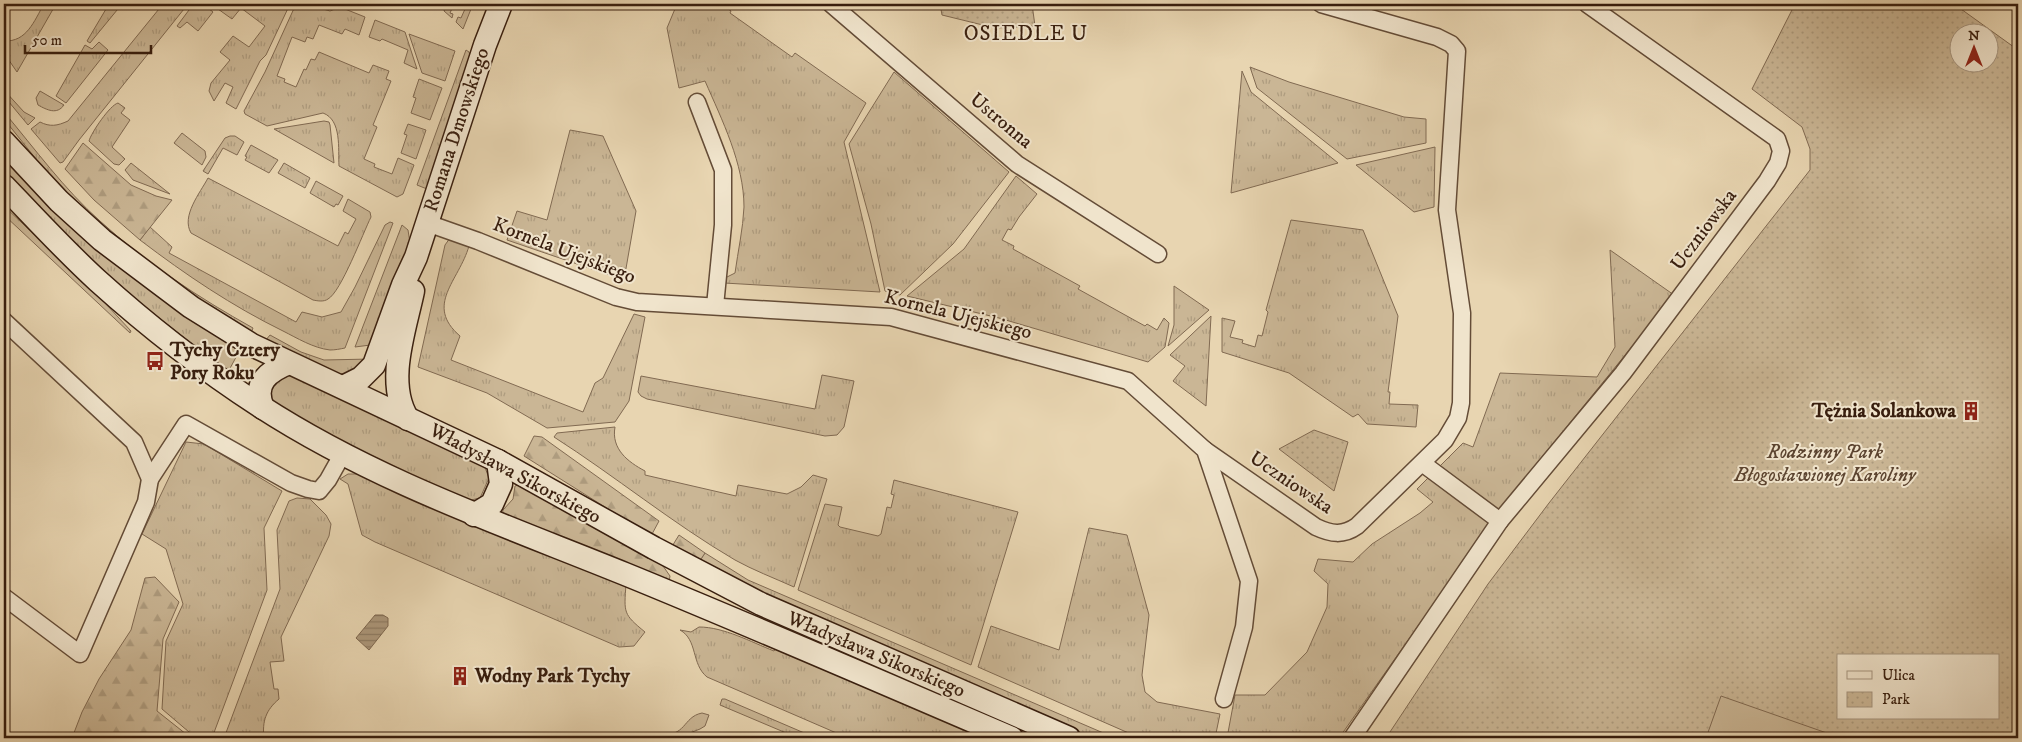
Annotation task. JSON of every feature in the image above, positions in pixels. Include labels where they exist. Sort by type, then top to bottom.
[{"type":"street","name":"Romana Dmowskiego","points":[[343,388],[362,378],[374,366],[403,285],[416,257],[484,45],[501,4]]},
{"type":"street","name":"Ustronna","points":[[831,4],[1017,164],[1158,254]]},
{"type":"street","name":"Uczniowska","points":[[1205,450],[1316,527],[1338,534],[1349,532],[1357,526],[1445,440],[1458,418],[1462,313],[1447,210],[1457,51],[1451,44],[1437,38],[1321,4]]},
{"type":"street","name":"Uczniowska","points":[[1352,738],[1500,521],[1623,373],[1767,181],[1778,163],[1781,151],[1777,139],[1587,4]]},
{"type":"street","points":[[697,102],[723,170],[723,225],[715,306]]},
{"type":"street","name":"Władysława Sikorskiego","points":[[4,142],[59,201],[102,240],[191,307],[245,340],[289,363],[498,461],[654,548],[761,604],[1069,738]]},
{"type":"street","name":"Władysława Sikorskiego","points":[[4,186],[97,280],[166,339],[263,408],[342,455],[474,515],[717,612],[1012,738]]},
{"type":"street","name":"Kornela Ujejskiego","points":[[427,223],[478,241],[616,297],[637,302],[891,317],[1128,381],[1205,450],[1249,581],[1244,627],[1224,699]]},
{"type":"street","name":"Romana Dmowskiego","points":[[408,419],[400,403],[397,383],[399,362],[413,291],[416,257]]},
{"type":"street","points":[[4,321],[134,442],[150,479]]},
{"type":"street","points":[[263,408],[259,398],[263,381],[274,369],[289,363]]},
{"type":"street","points":[[4,597],[80,654],[146,502],[150,479],[186,424],[291,483],[308,490],[318,491],[328,480],[342,455]]},
{"type":"street","points":[[474,515],[492,504],[501,484],[498,461]]},
{"type":"street","points":[[1422,463],[1500,521]]},
{"type":"green space","points":[[44,4],[56,4],[17,72],[4,53],[4,41],[19,38],[24,34]]},
{"type":"green space","points":[[109,4],[122,4],[90,43],[87,41]]},
{"type":"green space","points":[[163,4],[188,4],[63,162],[60,163],[31,129],[40,122],[54,125],[68,121]]},
{"type":"green space","points":[[203,4],[213,12],[198,31],[187,22],[180,28],[177,26],[192,6]]},
{"type":"green space","points":[[211,4],[290,4],[266,55],[260,61],[236,109],[226,103],[233,87],[225,83],[214,101],[209,91],[211,83],[230,60],[220,52],[233,36],[249,47],[265,26],[241,8],[232,19]]},
{"type":"green space","points":[[296,4],[306,4],[330,11],[340,7],[365,17],[359,35],[345,29],[342,34],[319,25],[313,39],[307,37],[305,42],[292,37],[277,76],[285,79],[284,82],[296,87],[304,69],[306,70],[311,59],[315,60],[319,52],[369,73],[373,65],[389,71],[386,79],[391,81],[373,125],[377,127],[364,159],[375,164],[374,167],[392,174],[398,158],[414,165],[403,194],[397,197],[339,166],[339,144],[336,128],[329,117],[323,113],[267,126],[245,114],[244,111],[265,72]]},
{"type":"green space","points":[[446,4],[454,4],[450,13],[453,14],[452,18],[444,11]]},
{"type":"green space","points":[[454,4],[473,4],[463,29],[456,22],[458,17],[461,18],[465,9]]},
{"type":"green space","points":[[677,4],[721,4],[731,11],[730,13],[792,57],[795,53],[866,103],[844,142],[880,292],[724,283],[723,279],[735,273],[742,232],[743,191],[731,142],[705,81],[679,88],[667,28]]},
{"type":"green space","points":[[940,4],[1032,4],[1035,26],[995,28],[942,15]]},
{"type":"green space","name":"Rodzinny Park Błogosławionej Karoliny","points":[[1795,4],[1954,4],[1979,22],[1950,22],[1950,72],[2000,72],[2000,37],[2018,50],[2018,738],[1386,738],[1488,584],[1549,503],[1810,170],[1810,149],[1802,127],[1752,89]]},
{"type":"green space","points":[[375,20],[405,32],[417,69],[404,63],[408,50],[382,39],[380,41],[369,37]]},
{"type":"green space","points":[[409,34],[455,51],[445,81],[422,73]]},
{"type":"green space","points":[[99,42],[108,50],[66,103],[56,96],[85,45],[92,49]]},
{"type":"green space","points":[[466,50],[470,56],[427,189],[417,185]]},
{"type":"green space","points":[[1250,67],[1289,82],[1404,117],[1426,119],[1426,143],[1347,159],[1257,88]]},
{"type":"green space","points":[[1242,71],[1251,92],[1338,163],[1231,193]]},
{"type":"green space","points":[[894,72],[1009,172],[953,244],[900,295],[885,291],[871,224],[849,144]]},
{"type":"green space","points":[[419,79],[442,88],[430,120],[411,113],[416,98],[413,97]]},
{"type":"green space","points":[[4,90],[24,112],[35,118],[28,125],[4,96]]},
{"type":"green space","points":[[40,91],[64,105],[55,111],[38,105],[36,98]]},
{"type":"green space","points":[[118,103],[125,108],[121,113],[130,120],[112,147],[125,159],[119,165],[114,164],[89,141],[101,120]]},
{"type":"green space","points":[[4,112],[62,182],[100,221],[174,279],[213,305],[253,328],[251,333],[203,303],[118,241],[60,189],[4,119]]},
{"type":"green space","points":[[324,121],[329,122],[330,125],[334,163],[274,129]]},
{"type":"green space","points":[[408,124],[426,130],[416,159],[401,153],[407,135],[404,134]]},
{"type":"green space","points":[[570,130],[603,136],[636,211],[624,280],[507,240],[517,211],[547,220]]},
{"type":"green space","points":[[182,133],[205,151],[206,157],[202,165],[174,143]]},
{"type":"green space","points":[[235,136],[244,142],[237,155],[223,148],[208,174],[203,171],[225,138]]},
{"type":"green space","points":[[83,143],[131,185],[156,196],[172,200],[140,240],[94,200],[65,169]]},
{"type":"green space","points":[[251,145],[278,160],[269,173],[245,160]]},
{"type":"green space","points":[[1435,147],[1434,207],[1414,212],[1356,165]]},
{"type":"green space","points":[[4,159],[70,224],[241,348],[228,372],[111,280],[4,171]]},
{"type":"green space","points":[[131,163],[170,194],[133,180],[125,170]]},
{"type":"green space","points":[[284,163],[310,178],[305,188],[278,173]]},
{"type":"green space","points":[[1016,176],[1037,194],[1011,230],[1008,229],[1002,240],[1014,246],[1013,249],[1080,286],[1078,289],[1145,326],[1147,324],[1157,330],[1164,318],[1169,323],[1165,347],[1148,362],[999,318],[907,296],[964,249]]},
{"type":"green space","points":[[208,178],[338,246],[345,232],[348,234],[356,219],[343,211],[348,199],[370,212],[371,217],[345,274],[333,294],[325,301],[313,300],[191,233],[188,219],[190,212]]},
{"type":"green space","points":[[316,181],[343,196],[338,205],[336,204],[334,207],[310,193]]},
{"type":"green space","points":[[4,206],[92,289],[131,331],[130,333],[4,215]]},
{"type":"green space","points":[[1291,220],[1363,230],[1398,316],[1388,392],[1390,392],[1389,404],[1418,405],[1416,427],[1367,424],[1358,414],[1353,417],[1289,373],[1222,352],[1222,318],[1235,321],[1230,337],[1243,340],[1242,343],[1255,347],[1258,335],[1262,336],[1268,312],[1266,310]]},
{"type":"green space","points":[[390,222],[393,223],[345,348],[334,350],[324,349],[305,342],[246,311],[192,278],[140,240],[150,227],[172,247],[169,253],[296,322],[302,312],[322,317],[341,312],[385,225]]},
{"type":"green space","points":[[402,225],[408,230],[410,243],[378,344],[355,347]]},
{"type":"green space","points":[[450,238],[469,246],[447,292],[444,303],[445,314],[450,325],[460,336],[451,360],[583,412],[595,383],[603,378],[634,314],[645,317],[629,401],[615,422],[547,428],[487,393],[418,367],[445,245]]},
{"type":"green space","points":[[1610,250],[1674,295],[1507,500],[1339,738],[1227,738],[1235,695],[1265,695],[1307,652],[1327,607],[1328,584],[1314,571],[1318,559],[1353,562],[1372,544],[1420,513],[1433,502],[1417,489],[1463,443],[1473,447],[1500,373],[1597,377],[1615,347]]},
{"type":"green space","points":[[1174,286],[1209,310],[1168,346],[1174,325]]},
{"type":"green space","points":[[1211,316],[1206,406],[1173,381],[1185,366],[1170,355]]},
{"type":"green space","points":[[270,335],[301,352],[324,360],[371,359],[346,374],[334,374],[265,341]]},
{"type":"green space","points":[[287,373],[484,465],[489,478],[480,498],[462,502],[420,484],[270,402],[269,389]]},
{"type":"green space","points":[[822,375],[854,381],[844,427],[837,435],[825,436],[647,399],[638,392],[641,376],[815,409]]},
{"type":"green space","points":[[615,427],[614,435],[618,448],[627,459],[645,471],[645,475],[736,496],[738,485],[787,494],[801,487],[813,475],[827,479],[794,587],[742,564],[712,546],[554,437],[557,433]]},
{"type":"green space","points":[[1314,430],[1348,442],[1334,491],[1279,449]]},
{"type":"green space","points":[[534,436],[542,437],[659,521],[651,536],[524,456]]},
{"type":"green space","points":[[186,442],[204,444],[282,491],[264,528],[267,590],[212,738],[196,738],[162,709],[166,641],[183,604],[166,549],[142,534]]},
{"type":"green space","points":[[348,474],[357,474],[626,584],[626,612],[632,621],[645,632],[634,646],[619,647],[375,542],[362,535],[348,484],[340,479]]},
{"type":"green space","points":[[894,480],[1018,512],[971,665],[798,590],[825,504],[842,507],[838,525],[840,527],[878,536],[881,534],[887,507],[891,508],[894,495],[891,494]]},
{"type":"green space","points":[[520,484],[654,558],[670,576],[669,582],[502,519],[503,510],[513,499],[515,486]]},
{"type":"green space","points":[[297,498],[310,499],[326,515],[331,524],[329,536],[281,637],[284,661],[270,662],[274,689],[278,689],[279,699],[266,716],[264,738],[224,738],[280,589],[277,530],[289,501]]},
{"type":"green space","points":[[1089,528],[1127,535],[1149,615],[1142,675],[1145,692],[1157,702],[1220,714],[1215,738],[1140,738],[978,667],[991,626],[1059,650]]},
{"type":"green space","points":[[679,535],[705,553],[699,562],[671,548]]},
{"type":"green space","points":[[705,553],[748,580],[1115,738],[1090,738],[794,609],[699,562]]},
{"type":"green space","points":[[155,577],[179,602],[163,639],[157,711],[191,738],[72,738],[82,712],[99,679],[131,630],[145,578]]},
{"type":"green space","points":[[699,627],[728,632],[774,651],[777,647],[988,738],[848,738],[707,677],[699,666],[690,640],[680,630],[691,632]]},
{"type":"green space","points":[[1721,696],[1841,738],[1706,738]]},
{"type":"green space","points":[[722,699],[816,738],[798,738],[720,705]]},
{"type":"green space","points":[[702,713],[709,715],[705,726],[700,729],[682,736],[657,738],[658,734],[674,733],[696,715]]},
{"type":"shaded area","points":[[375,615],[383,615],[388,618],[388,626],[369,650],[356,638]]},
{"type":"place","name":"Tychy Cztery Pory Roku","points":[[155,361]]},
{"type":"place","name":"Tężnia Solankowa","points":[[1971,411]]},
{"type":"place","name":"Wodny Park Tychy","points":[[460,676]]},
{"type":"district","name":"OSIEDLE U","points":[[1026,34]]}]
